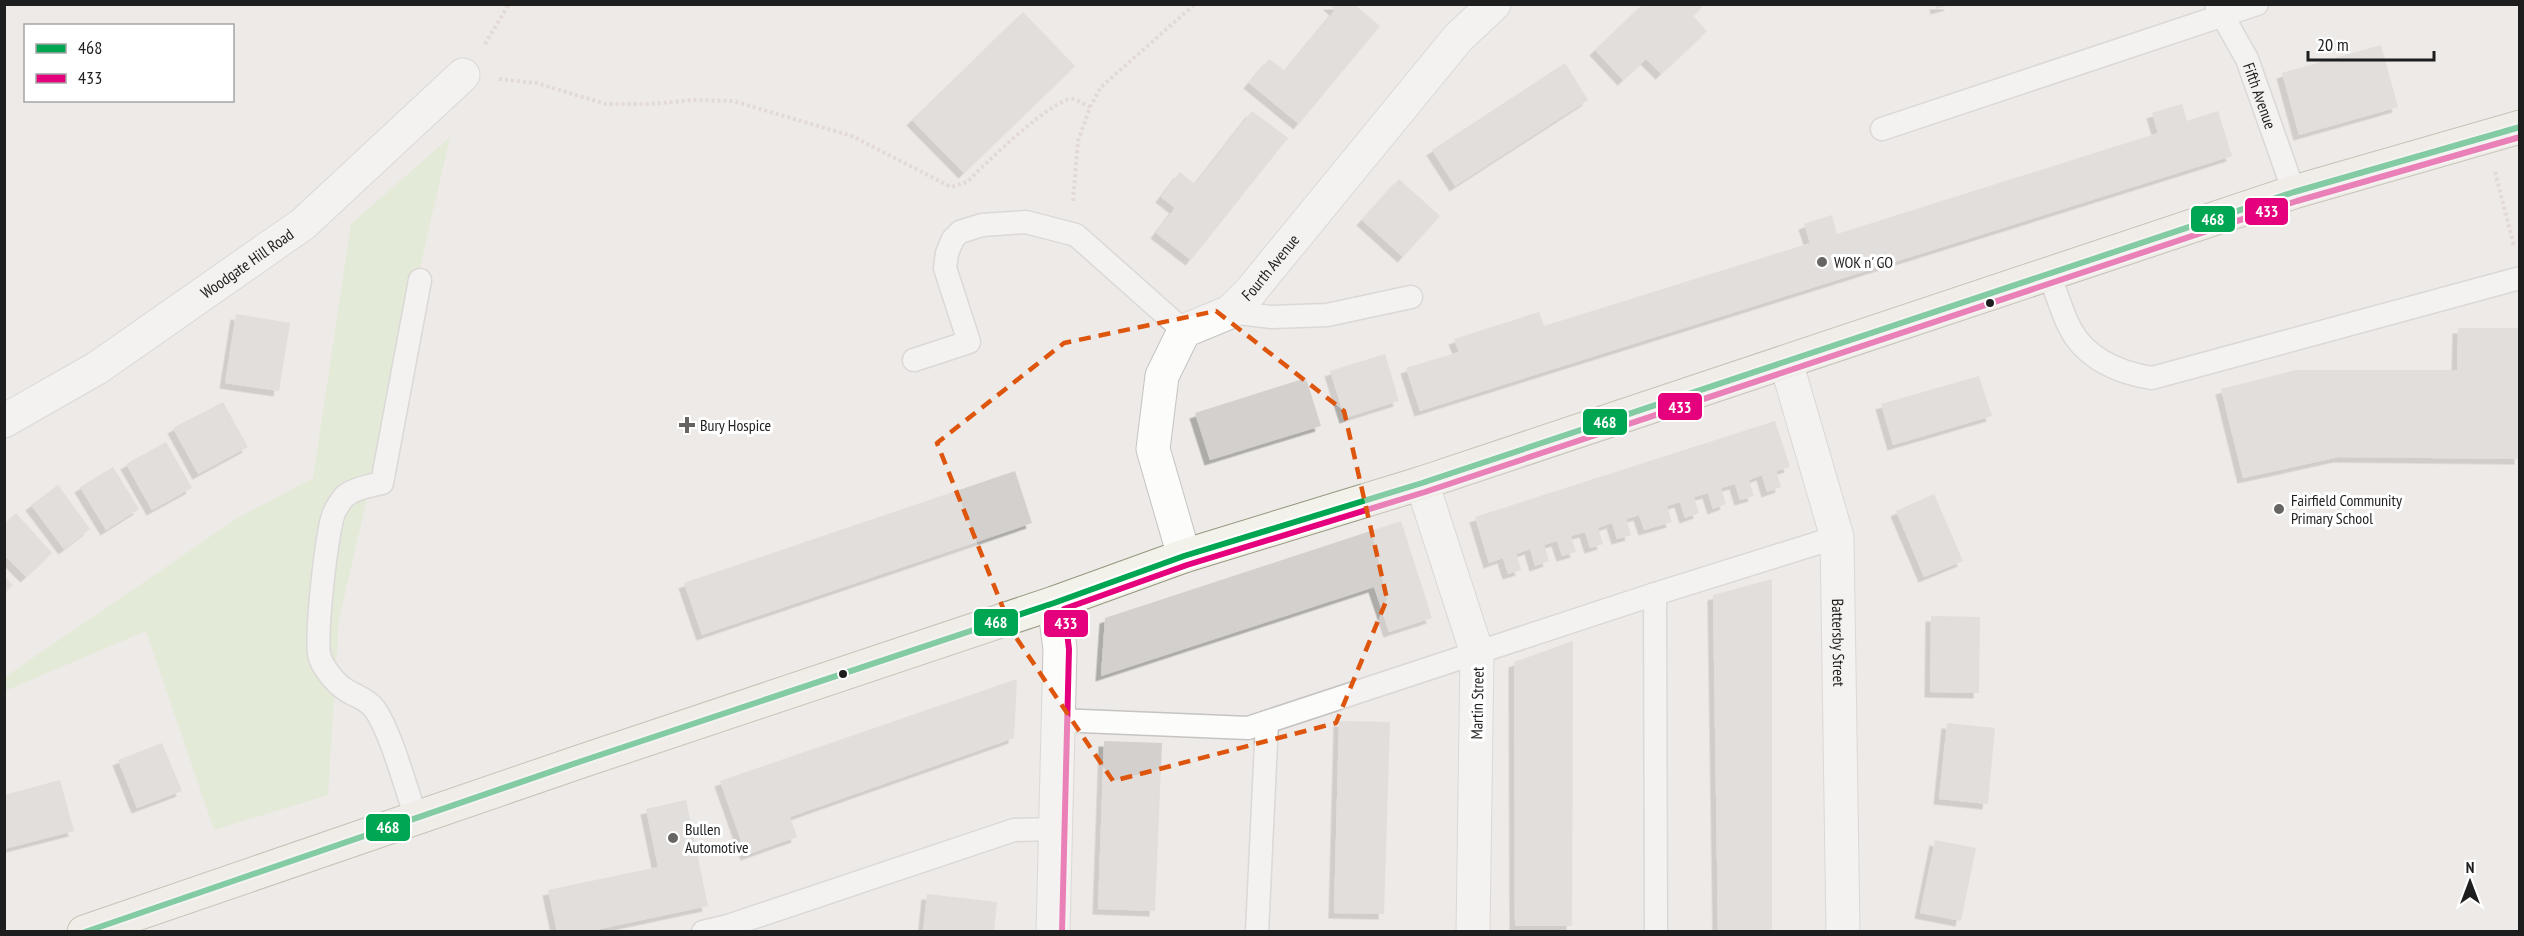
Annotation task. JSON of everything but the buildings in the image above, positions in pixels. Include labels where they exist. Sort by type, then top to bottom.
[{"type":"main road","points":[[84,932],[1054,603],[1184,556],[1422,483],[2294,192],[2520,127]]},
{"type":"street","name":"Fourth Avenue","points":[[1184,331],[1230,312],[1257,283],[1458,38],[1494,4]]},
{"type":"street","name":"Woodgate Hill Road","points":[[4,421],[97,368],[303,224],[463,75]]},
{"type":"street","points":[[1184,331],[1162,376],[1153,449],[1184,556]]},
{"type":"street","name":"Battersby Street","points":[[1786,362],[1837,537],[1843,932]]},
{"type":"street","name":"Martin Street","points":[[1422,483],[1478,653],[1473,932]]},
{"type":"street","points":[[1053,932],[1060,649],[1054,603]]},
{"type":"lane","points":[[1882,129],[2219,10],[2257,4]]},
{"type":"lane","name":"Fifth Avenue","points":[[2219,10],[2247,59],[2294,192]]},
{"type":"lane","points":[[914,360],[969,342],[945,268],[947,253],[953,239],[960,232],[982,225],[1026,222],[1076,235],[1184,331]]},
{"type":"lane","points":[[2049,274],[2069,328],[2094,357],[2128,374],[2152,378],[2518,267]]},
{"type":"lane","points":[[416,818],[385,731],[373,708],[359,696],[345,690],[331,675],[319,658],[318,632],[324,570],[333,513],[344,497],[360,488],[382,483],[420,280]]},
{"type":"lane","points":[[1230,312],[1272,317],[1327,315],[1411,297]]},
{"type":"lane","points":[[1058,720],[1248,728],[1655,594],[1837,537]]},
{"type":"lane","points":[[1655,594],[1656,932]]},
{"type":"lane","points":[[1257,932],[1267,722]]},
{"type":"lane","points":[[703,932],[728,926],[1014,830],[1055,829]]},
{"type":"path","points":[[509,4],[497,26],[463,75],[536,83],[606,104],[650,104],[694,100],[733,101],[852,136],[951,187],[967,182],[1060,101],[1072,99],[1090,107]]},
{"type":"path","points":[[1076,235],[1073,203],[1078,141],[1090,107],[1101,87],[1195,4]]},
{"type":"path","points":[[2486,136],[2518,267]]},
{"type":"highlighted area","points":[[1216,311],[1344,411],[1387,599],[1336,723],[1113,781],[1013,633],[937,443],[1064,343]]},
{"type":"green space","points":[[450,137],[339,620],[328,795],[214,830],[146,631],[5,691],[5,677],[236,519],[313,478],[351,224]]},
{"type":"transit line","name":"468","points":[[85,932],[582,761],[1054,603],[1184,556],[1422,483],[2294,192],[2520,127]]},
{"type":"transit line","name":"433","points":[[1062,932],[1069,649],[1064,609],[1187,565],[1425,492],[2297,201],[2520,137]]},
{"type":"place","name":"WOK n' GO","points":[[1822,262]]},
{"type":"place","name":"Bury Hospice","points":[[687,425]]},
{"type":"place","name":"Fairfield Community Primary School","points":[[2279,509]]},
{"type":"place","name":"Bullen Automotive","points":[[673,838]]}]
